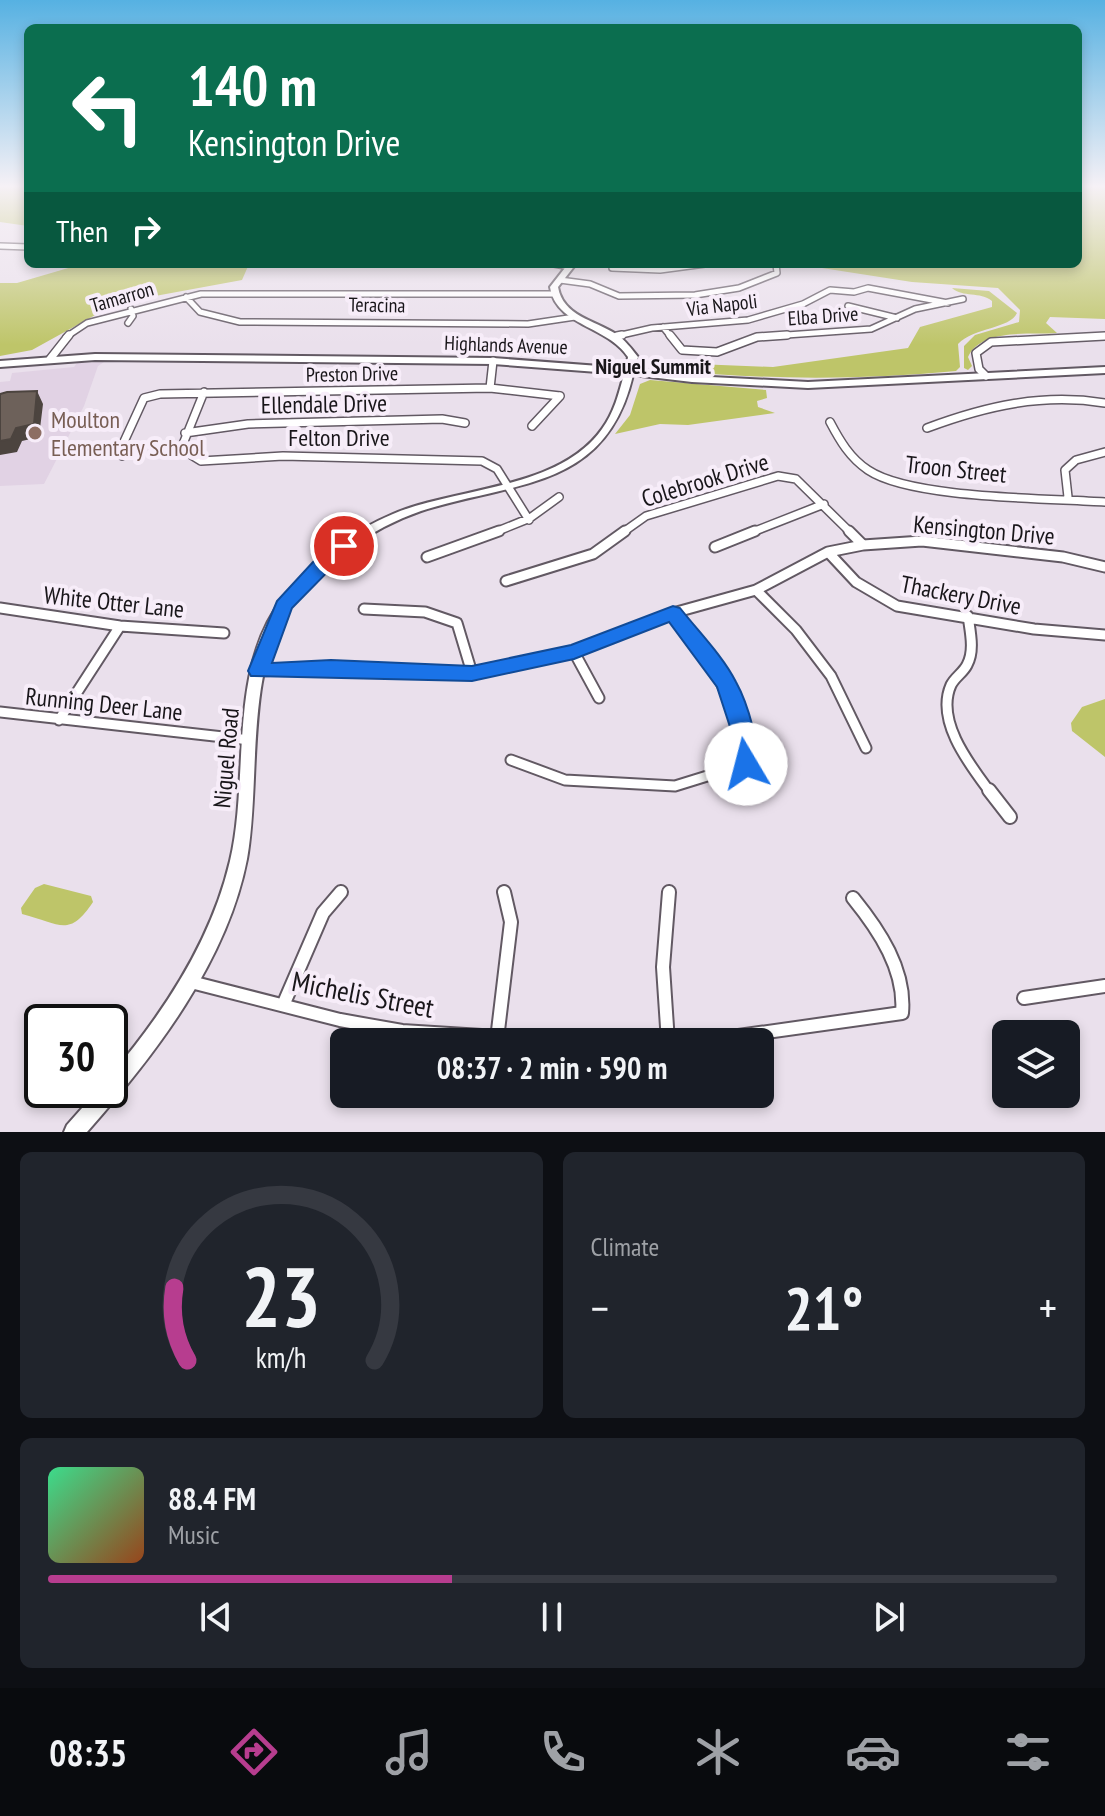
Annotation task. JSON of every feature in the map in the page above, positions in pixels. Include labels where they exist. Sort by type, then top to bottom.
[{"type":"main road","points":[[569,268],[553,294],[560,306],[575,317],[617,336],[633,357],[631,373]]},
{"type":"main road","name":"Highlands Avenue","points":[[0,364],[50,359],[493,361],[808,385],[1105,370]]},
{"type":"main road","name":"Niguel Road","points":[[74,1132],[150,1045],[190,982],[221,915],[238,860],[249,792],[258,671],[284,606],[338,549],[388,521],[416,509],[552,472],[588,452],[608,434],[626,397],[631,373]]},
{"type":"street","points":[[0,246],[24,247]]},
{"type":"street","points":[[612,269],[675,268]]},
{"type":"street","points":[[560,280],[590,284],[619,296],[695,295],[761,281],[777,273],[776,268]]},
{"type":"street","name":"Via Napoli","points":[[617,336],[663,327],[758,318],[803,304],[828,291],[854,292],[868,288],[948,303]]},
{"type":"street","name":"Tamarron","points":[[50,359],[60,342],[76,329],[131,309],[220,292],[279,296],[387,292],[553,294]]},
{"type":"street","name":"Teracina","points":[[186,297],[200,312],[240,322],[528,324],[575,317]]},
{"type":"street","name":"Elba Drive","points":[[663,327],[682,350],[717,352],[757,337],[871,329],[915,309],[963,299]]},
{"type":"street","points":[[848,306],[898,318]]},
{"type":"street","points":[[128,323],[133,316],[131,309]]},
{"type":"street","points":[[986,376],[979,369],[976,353],[991,342],[1105,336]]},
{"type":"street","points":[[490,388],[493,361]]},
{"type":"street","name":"Preston Drive","points":[[122,456],[122,446],[144,398],[204,392],[490,388],[560,396],[532,426]]},
{"type":"street","points":[[185,433],[204,392]]},
{"type":"street","points":[[927,428],[979,408],[1027,398],[1067,397],[1105,403]]},
{"type":"street","name":"Ellendale Drive","points":[[185,433],[248,424],[442,419],[465,423]]},
{"type":"street","name":"Troon Street","points":[[830,422],[853,461],[886,481],[907,487],[996,496],[1068,497],[1105,502]]},
{"type":"street","name":"Felton Drive","points":[[185,433],[183,444],[188,453],[201,461],[283,456],[468,458],[497,469],[529,520]]},
{"type":"street","points":[[1068,497],[1065,470],[1076,460],[1105,452]]},
{"type":"street","name":"Colebrook Drive","points":[[506,581],[593,554],[646,516],[778,476],[796,479],[824,504]]},
{"type":"street","points":[[427,557],[451,545],[529,520],[559,497]]},
{"type":"street","points":[[715,547],[824,504],[863,545]]},
{"type":"street","name":"Kensington Drive","points":[[258,671],[331,668],[472,673],[574,652],[673,613],[756,590],[828,552],[863,545],[922,541],[1063,557],[1105,567]]},
{"type":"street","name":"Thackery Drive","points":[[828,552],[856,582],[897,606],[1034,629],[1105,635]]},
{"type":"street","points":[[756,590],[796,630],[831,676],[866,748]]},
{"type":"street","name":"White Otter Lane","points":[[0,608],[120,626],[224,633]]},
{"type":"street","points":[[364,609],[425,612],[457,623],[472,673]]},
{"type":"street","points":[[511,760],[565,780],[675,786],[746,764],[743,733],[727,684],[673,613]]},
{"type":"street","points":[[968,616],[971,640],[968,664],[951,685],[947,714],[971,767],[1010,817]]},
{"type":"street","points":[[59,720],[120,626]]},
{"type":"street","points":[[574,652],[599,698]]},
{"type":"street","name":"Running Deer Lane","points":[[0,712],[251,740]]},
{"type":"street","points":[[284,1003],[323,913],[341,892]]},
{"type":"street","points":[[498,1028],[511,922],[504,892]]},
{"type":"street","points":[[666,1028],[662,988],[663,924],[669,892]]},
{"type":"street","points":[[774,1031],[902,1013],[906,997],[875,925],[853,898]]},
{"type":"street","name":"Michelis Street","points":[[190,982],[284,1003],[340,1020],[387,1028]]},
{"type":"street","points":[[1024,998],[1105,986]]},
{"type":"shaded area","name":"Moulton Elementary School","points":[[104,362],[98,366],[84,406],[44,484],[0,486],[0,382],[10,381],[12,373]]},
{"type":"green space","points":[[1082,240],[1105,240],[1105,319],[1050,317],[1046,323],[1057,333],[1007,335],[984,341],[968,357],[972,366],[968,370],[964,368],[964,346],[975,335],[1019,322],[1020,310],[998,288],[912,282],[822,268],[1082,268]]},
{"type":"green space","points":[[68,268],[247,268],[242,280],[117,303],[32,350],[0,356],[0,283],[17,283]]},
{"type":"green space","points":[[952,288],[989,291],[1017,313],[1007,322],[973,334],[958,344],[960,367],[956,371],[812,378],[668,370],[672,363],[773,367],[908,348],[920,327],[992,307],[992,301],[987,298]]},
{"type":"green space","points":[[650,380],[766,390],[767,398],[757,401],[758,407],[775,413],[688,425],[660,424],[615,434],[630,415],[640,384]]},
{"type":"green space","points":[[1105,699],[1105,757],[1072,731],[1071,723],[1082,707]]},
{"type":"green space","points":[[44,884],[91,896],[93,902],[85,913],[70,924],[55,924],[22,914],[21,908],[35,888]]},
{"type":"building","points":[[37,391],[34,424],[16,428],[11,439],[0,441],[0,394]]},
{"type":"place","name":"Moulton Elementary School","points":[[35,433]]},
{"type":"district","name":"Niguel Summit","points":[[653,366]]},
{"type":"route","points":[[344,546],[319,566],[284,606],[269,636],[258,671],[367,668],[409,673],[472,673],[574,652],[673,613],[727,684],[743,733],[746,764]]}]
